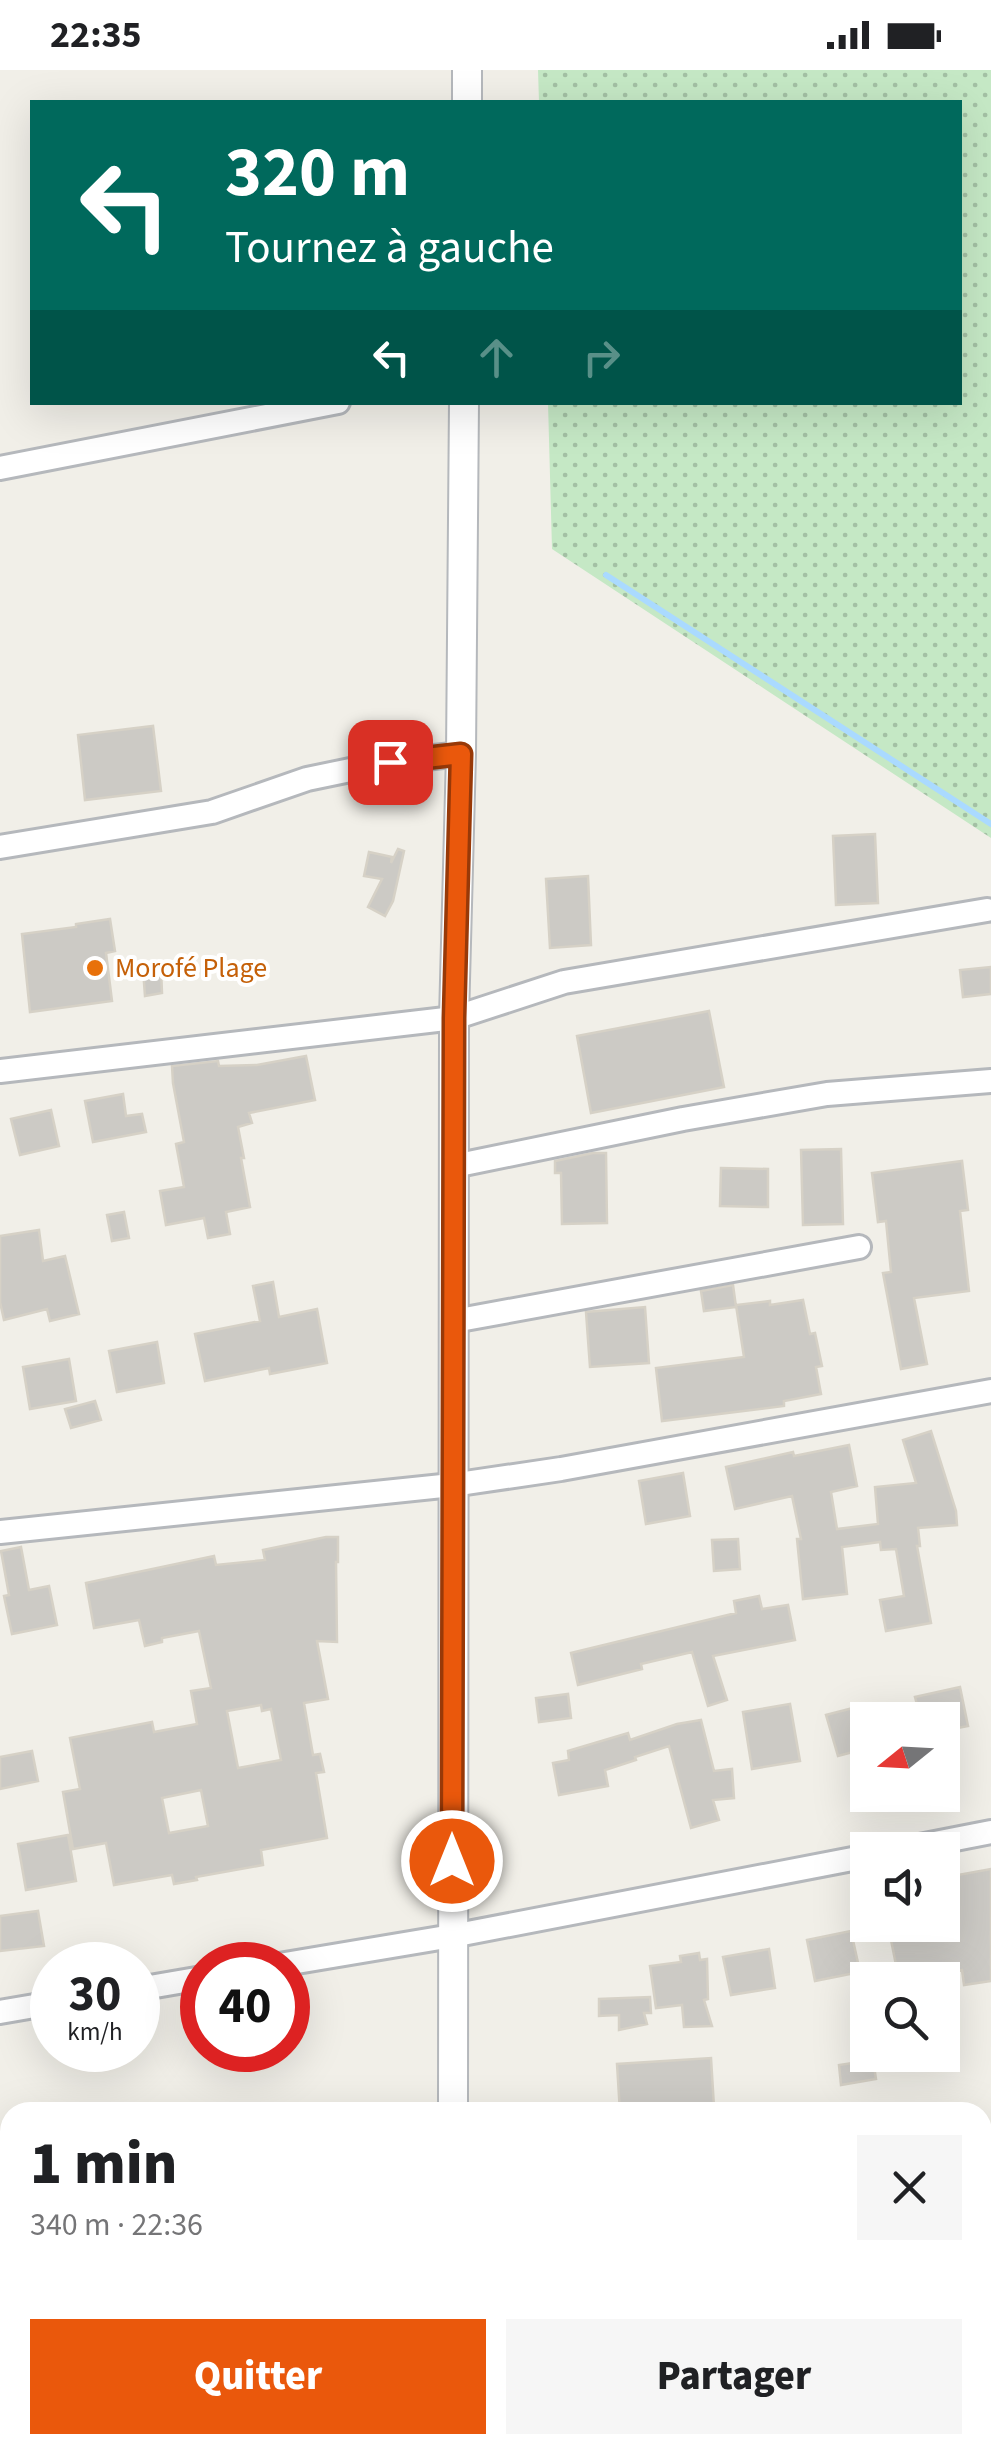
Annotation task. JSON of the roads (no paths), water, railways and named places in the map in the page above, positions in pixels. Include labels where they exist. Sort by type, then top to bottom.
[{"type":"street","points":[[466,100],[467,70]]},
{"type":"street","points":[[0,468],[323,405]]},
{"type":"street","points":[[453,2102],[454,1018],[464,405]]},
{"type":"street","points":[[0,847],[212,812],[307,780],[390,762],[461,754]]},
{"type":"street","points":[[0,1071],[454,1018],[564,982],[987,910]]},
{"type":"street","points":[[454,1166],[683,1118],[827,1094],[991,1081]]},
{"type":"street","points":[[454,1320],[858,1248]]},
{"type":"street","points":[[0,1532],[452,1486],[991,1391]]},
{"type":"street","points":[[960,1838],[991,1832]]},
{"type":"street","points":[[310,1960],[850,1859]]},
{"type":"street","points":[[0,2012],[30,2007]]},
{"type":"waterway","points":[[606,575],[991,824]]},
{"type":"place","name":"Morofé Plage","points":[[95,968]]}]
